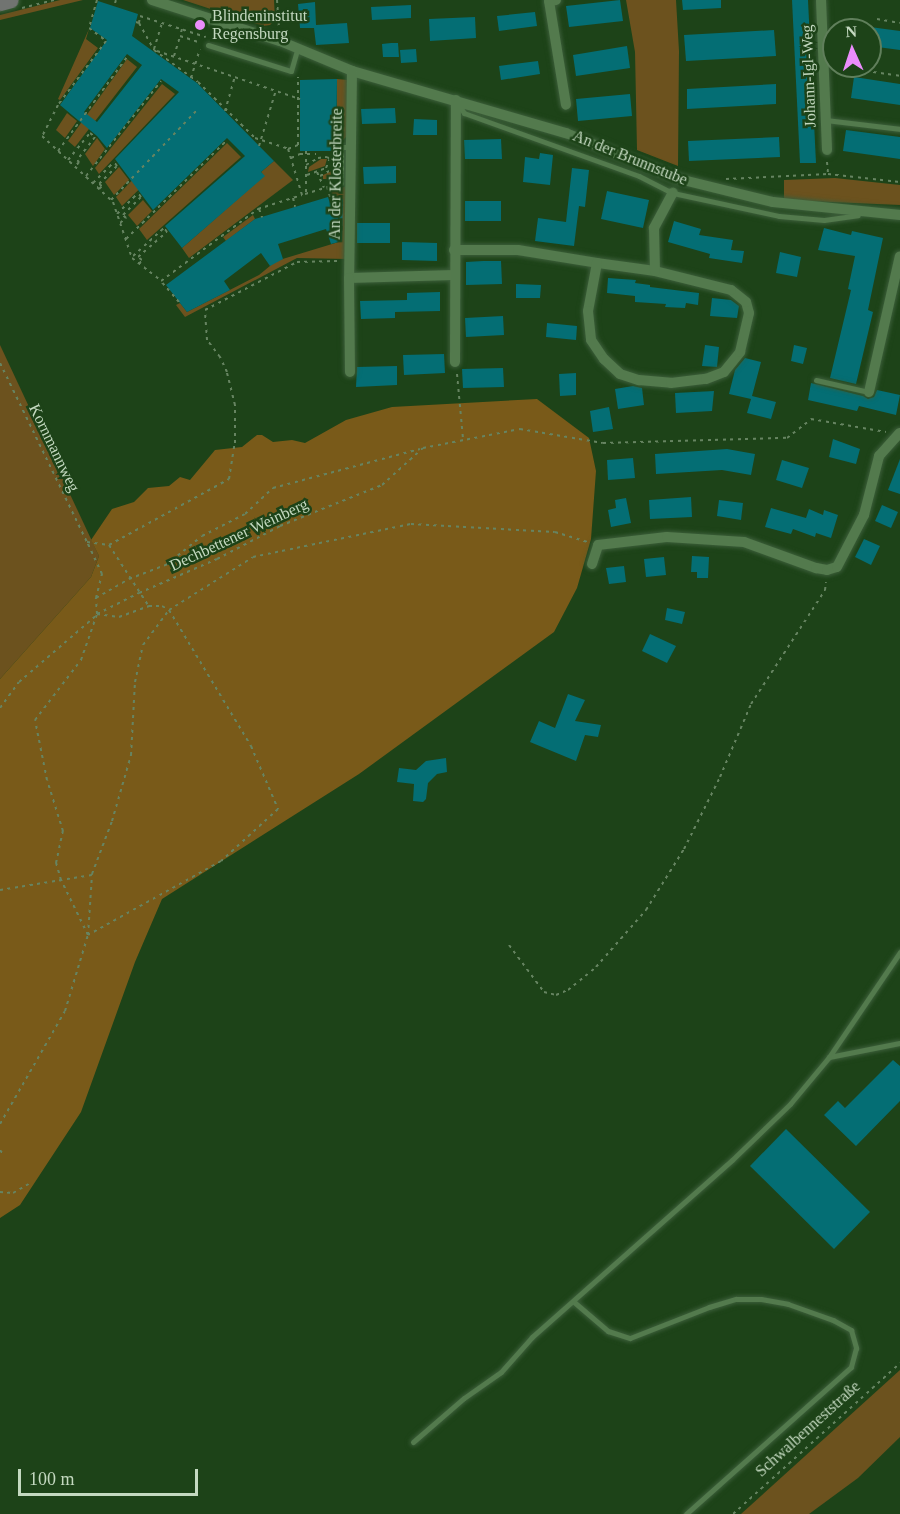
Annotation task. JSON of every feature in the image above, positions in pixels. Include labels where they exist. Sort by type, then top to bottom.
[{"type":"street","name":"An der Brunnstube","points":[[152,0],[280,41],[352,71],[566,133],[675,178],[705,187],[773,202],[900,215]]},
{"type":"street","points":[[556,0],[549,1],[566,105]]},
{"type":"street","name":"Johann-Igl-Weg","points":[[821,0],[827,150]]},
{"type":"street","points":[[0,3],[16,4]]},
{"type":"street","name":"An der Klosterbreite","points":[[350,372],[352,71]]},
{"type":"street","points":[[455,362],[456,100]]},
{"type":"street","points":[[655,271],[654,228],[673,193]]},
{"type":"street","points":[[454,250],[518,250],[655,271],[731,290],[746,302],[749,321],[744,340],[732,364],[724,372],[706,379],[671,383],[639,380],[620,374],[604,359],[591,340],[588,311],[597,263]]},
{"type":"street","points":[[869,392],[900,256]]},
{"type":"street","points":[[349,278],[454,276]]},
{"type":"street","points":[[592,564],[598,545],[667,537],[717,538],[744,542],[832,568],[858,530],[879,456],[899,434]]},
{"type":"lane","points":[[208,45],[291,71],[297,50]]},
{"type":"lane","name":"An der Brunnstube","points":[[456,100],[464,113],[629,172],[673,193],[779,216],[824,220],[875,212]]},
{"type":"lane","points":[[826,120],[900,129]]},
{"type":"lane","points":[[341,183],[341,147],[351,147]]},
{"type":"lane","points":[[816,380],[869,392]]},
{"type":"lane","points":[[413,1442],[464,1398],[501,1372],[532,1337],[732,1160],[790,1104],[829,1057],[900,952]]},
{"type":"lane","points":[[829,1057],[900,1043]]},
{"type":"lane","points":[[574,1302],[608,1331],[630,1338],[709,1307],[736,1299],[761,1299],[788,1304],[833,1320],[851,1330],[856,1348],[851,1367],[686,1514]]},
{"type":"path","points":[[16,4],[54,0]]},
{"type":"path","points":[[97,0],[89,28],[106,40],[58,105],[42,136],[111,200],[132,257],[161,281],[179,302]]},
{"type":"path","points":[[277,0],[280,41]]},
{"type":"path","points":[[205,37],[140,16],[137,23],[154,51],[191,77],[260,141],[288,149],[298,145],[298,79]]},
{"type":"path","points":[[882,20],[900,23]]},
{"type":"path","points":[[154,51],[162,23]]},
{"type":"path","points":[[174,56],[182,29]]},
{"type":"path","points":[[180,36],[202,43],[191,77]]},
{"type":"path","points":[[154,51],[299,98]]},
{"type":"path","points":[[58,151],[126,57]]},
{"type":"path","points":[[882,73],[900,76]]},
{"type":"path","points":[[225,110],[235,77]]},
{"type":"path","points":[[86,177],[161,81]]},
{"type":"path","points":[[259,146],[276,90]]},
{"type":"path","points":[[111,200],[197,110]]},
{"type":"path","points":[[68,160],[90,133],[95,137],[77,160],[79,162],[75,167]]},
{"type":"path","points":[[126,239],[227,140]]},
{"type":"path","points":[[288,149],[304,194]]},
{"type":"path","points":[[291,158],[306,152],[316,152],[318,158]]},
{"type":"path","points":[[304,194],[306,152]]},
{"type":"path","points":[[306,175],[326,168],[333,154]]},
{"type":"path","points":[[306,165],[318,158],[330,158]]},
{"type":"path","points":[[320,176],[333,169],[330,158]]},
{"type":"path","points":[[93,183],[114,162],[117,166],[99,184],[102,186],[99,189]]},
{"type":"path","points":[[317,172],[331,199]]},
{"type":"path","points":[[705,187],[708,179],[828,174],[900,182]]},
{"type":"path","points":[[161,281],[259,209],[341,183]]},
{"type":"path","points":[[117,214],[138,193],[141,197],[123,214],[126,218],[120,223]]},
{"type":"path","points":[[293,198],[295,207]]},
{"type":"path","points":[[259,209],[262,217]]},
{"type":"path","points":[[132,257],[164,228],[167,232],[138,257],[142,260],[139,264]]},
{"type":"path","points":[[220,237],[224,242]]},
{"type":"path","points":[[189,261],[192,266]]},
{"type":"path","points":[[87,542],[109,545],[229,479],[235,443],[235,405],[227,372],[220,357],[207,340],[205,310],[297,262],[349,261]]},
{"type":"path","points":[[455,362],[463,439]]},
{"type":"path","name":"Kornmannweg","points":[[0,363],[102,574],[96,598],[97,614]]},
{"type":"path","name":"Dechbettener Weinberg","points":[[97,614],[139,593],[217,560],[280,526],[382,485],[423,448],[463,439],[520,429],[603,443],[787,438],[811,419],[899,434]]},
{"type":"path","points":[[96,598],[129,579],[166,565],[202,536],[245,514],[273,488],[423,448]]},
{"type":"path","points":[[0,1124],[65,1011],[88,935],[92,874],[112,821],[131,755],[135,682],[143,645],[169,610],[253,557],[411,524],[555,532],[598,545]]},
{"type":"path","points":[[109,545],[129,579],[149,606]]},
{"type":"path","points":[[509,945],[544,992],[556,995],[568,990],[596,966],[646,910],[684,849],[720,777],[751,704],[825,590],[832,568]]},
{"type":"path","points":[[0,708],[20,682],[97,614],[119,617],[149,606],[162,606],[169,610],[251,746],[278,809],[221,861],[88,935]]},
{"type":"path","points":[[88,935],[61,880],[56,863],[63,831],[47,780],[35,720],[81,660],[97,614]]},
{"type":"path","points":[[0,890],[92,874]]},
{"type":"path","points":[[0,1150],[3,1154]]},
{"type":"path","points":[[0,1192],[12,1193],[32,1182]]},
{"type":"path","name":"Schwalbenneststraße","points":[[733,1514],[900,1363]]},
{"type":"shaded area","points":[[60,0],[83,0],[0,20],[0,15]]},
{"type":"shaded area","points":[[183,0],[274,0],[275,20],[270,25],[263,26]]},
{"type":"shaded area","points":[[626,0],[676,0],[679,51],[678,166],[637,150],[635,52]]},
{"type":"shaded area","points":[[89,29],[86,39],[98,48],[60,100],[58,99]]},
{"type":"shaded area","points":[[127,59],[137,67],[75,147],[68,141]]},
{"type":"shaded area","points":[[337,79],[348,80],[347,136],[342,141],[337,141]]},
{"type":"shaded area","points":[[162,84],[175,94],[99,174],[95,168]]},
{"type":"shaded area","points":[[67,113],[77,121],[65,138],[56,130]]},
{"type":"shaded area","points":[[197,113],[207,123],[122,206],[116,197]]},
{"type":"shaded area","points":[[97,138],[105,149],[93,166],[85,154]]},
{"type":"shaded area","points":[[227,143],[241,157],[147,240],[139,229]]},
{"type":"shaded area","points":[[337,152],[337,179],[323,179],[323,175],[334,170],[333,159]]},
{"type":"shaded area","points":[[321,159],[327,159],[325,166],[308,172],[309,167]]},
{"type":"shaded area","points":[[274,161],[293,180],[189,258],[182,248],[264,176],[261,172]]},
{"type":"shaded area","points":[[119,167],[129,180],[114,195],[105,182]]},
{"type":"shaded area","points":[[835,178],[900,185],[900,205],[784,200],[784,180]]},
{"type":"shaded area","points":[[347,186],[347,259],[297,258],[185,317],[176,305],[180,303],[187,312],[259,275],[276,261],[342,241],[336,195],[332,196],[330,191]]},
{"type":"shaded area","points":[[143,200],[152,211],[137,226],[128,215]]},
{"type":"shaded area","points":[[253,215],[255,219],[226,241],[223,237]]},
{"type":"shaded area","points":[[0,345],[99,556],[91,577],[0,679]]},
{"type":"shaded area","points":[[537,399],[589,438],[596,471],[591,539],[577,588],[554,632],[359,774],[162,899],[135,962],[81,1112],[20,1205],[0,1218],[0,679],[91,577],[99,556],[91,540],[112,509],[134,502],[148,488],[169,486],[180,477],[190,480],[215,450],[242,447],[257,435],[262,435],[273,442],[292,440],[305,443],[346,420],[392,407]]},
{"type":"shaded area","points":[[900,1370],[900,1437],[858,1478],[809,1514],[741,1514]]},
{"type":"building","points":[[620,0],[623,21],[569,27],[566,6]]},
{"type":"building","points":[[682,0],[721,0],[721,8],[683,10]]},
{"type":"building","points":[[792,0],[808,0],[816,163],[800,163]]},
{"type":"building","points":[[98,1],[138,14],[132,36],[197,83],[274,161],[261,172],[265,176],[182,248],[165,226],[245,156],[227,138],[153,210],[115,159],[179,92],[161,79],[107,148],[97,136],[60,105],[107,40],[90,28]],"holes":[[[127,54],[142,65],[97,122],[84,112]]]},
{"type":"building","points":[[315,2],[316,25],[347,23],[349,43],[316,45],[314,28],[300,28],[298,4]]},
{"type":"building","points":[[411,5],[411,18],[372,20],[371,7]]},
{"type":"building","points":[[535,12],[537,26],[499,31],[497,16]]},
{"type":"building","points":[[475,17],[476,38],[430,41],[429,19]]},
{"type":"building","points":[[882,29],[900,31],[900,50],[882,48]]},
{"type":"building","points":[[774,30],[776,56],[686,61],[684,35]]},
{"type":"building","points":[[398,43],[399,57],[383,57],[382,44]]},
{"type":"building","points":[[627,46],[630,68],[576,76],[573,55]]},
{"type":"building","points":[[416,49],[417,62],[401,63],[400,50]]},
{"type":"building","points":[[538,61],[540,74],[501,80],[499,66]]},
{"type":"building","points":[[854,78],[900,84],[900,105],[851,98]]},
{"type":"building","points":[[337,79],[336,151],[300,151],[300,80]]},
{"type":"building","points":[[776,84],[776,104],[687,109],[687,89]]},
{"type":"building","points":[[630,94],[632,116],[578,121],[576,99]]},
{"type":"building","points":[[395,108],[396,123],[362,124],[361,109]]},
{"type":"building","points":[[414,119],[437,120],[437,135],[413,135]]},
{"type":"building","points":[[846,130],[900,137],[900,159],[843,151]]},
{"type":"building","points":[[779,137],[780,157],[689,161],[688,141]]},
{"type":"building","points":[[501,139],[502,159],[465,159],[464,140]]},
{"type":"building","points":[[540,153],[553,155],[550,185],[523,182],[525,157],[539,159]]},
{"type":"building","points":[[396,166],[396,183],[364,184],[363,167]]},
{"type":"building","points":[[572,168],[589,170],[585,207],[579,206],[574,246],[535,241],[538,218],[566,222]]},
{"type":"building","points":[[607,191],[649,200],[643,228],[601,219]]},
{"type":"building","points":[[328,197],[330,203],[343,199],[342,241],[331,244],[326,229],[278,244],[283,259],[270,266],[261,253],[224,281],[230,290],[187,312],[166,285],[255,219]]},
{"type":"building","points":[[465,201],[501,201],[501,221],[465,221]]},
{"type":"building","points":[[674,221],[701,229],[699,235],[733,240],[731,250],[744,251],[742,263],[709,258],[710,254],[668,242]]},
{"type":"building","points":[[357,223],[390,223],[390,243],[357,243]]},
{"type":"building","points":[[824,228],[851,235],[852,231],[883,238],[868,310],[873,312],[856,384],[830,378],[851,290],[848,289],[855,256],[818,250]]},
{"type":"building","points":[[402,242],[437,243],[437,261],[402,260]]},
{"type":"building","points":[[780,252],[801,257],[797,277],[776,273]]},
{"type":"building","points":[[501,261],[502,284],[466,285],[466,262]]},
{"type":"building","points":[[608,278],[636,280],[635,283],[650,285],[650,287],[699,293],[698,305],[686,303],[685,308],[635,302],[635,296],[607,293]]},
{"type":"building","points":[[516,284],[541,285],[540,298],[516,298]]},
{"type":"building","points":[[440,292],[440,311],[395,312],[395,318],[361,319],[360,301],[407,300],[407,293]]},
{"type":"building","points":[[712,298],[731,300],[739,306],[737,318],[710,316]]},
{"type":"building","points":[[503,316],[504,335],[466,337],[465,318]]},
{"type":"building","points":[[547,323],[577,326],[576,340],[546,337]]},
{"type":"building","points":[[705,345],[719,347],[717,367],[702,366]]},
{"type":"building","points":[[794,345],[807,348],[803,364],[791,361]]},
{"type":"building","points":[[444,354],[445,373],[404,375],[403,355]]},
{"type":"building","points":[[745,358],[761,362],[752,396],[776,402],[771,419],[747,413],[751,399],[729,394],[735,370]]},
{"type":"building","points":[[397,366],[397,385],[356,387],[357,367]]},
{"type":"building","points":[[503,368],[504,387],[463,388],[462,369]]},
{"type":"building","points":[[576,373],[576,395],[560,396],[559,374]]},
{"type":"building","points":[[811,383],[868,399],[874,397],[877,390],[900,395],[896,415],[859,406],[857,411],[808,400]]},
{"type":"building","points":[[633,386],[642,388],[644,405],[618,409],[615,389]]},
{"type":"building","points":[[714,391],[712,411],[676,413],[675,393]]},
{"type":"building","points":[[609,407],[613,429],[593,432],[590,411]]},
{"type":"building","points":[[833,439],[860,449],[856,464],[829,457]]},
{"type":"building","points":[[727,449],[755,454],[751,475],[722,470],[656,474],[655,454]]},
{"type":"building","points":[[633,458],[635,478],[608,480],[607,460]]},
{"type":"building","points":[[900,459],[900,494],[888,490]]},
{"type":"building","points":[[782,460],[809,468],[802,488],[776,480]]},
{"type":"building","points":[[691,497],[692,517],[650,519],[649,500]]},
{"type":"building","points":[[626,498],[631,523],[611,527],[608,510],[616,508],[615,500]]},
{"type":"building","points":[[719,500],[743,503],[741,520],[717,516]]},
{"type":"building","points":[[882,505],[898,512],[891,528],[875,521]]},
{"type":"building","points":[[771,508],[806,518],[809,509],[823,515],[824,510],[838,515],[831,538],[816,533],[815,537],[793,529],[791,534],[765,527]]},
{"type":"building","points":[[864,539],[880,546],[871,565],[855,557]]},
{"type":"building","points":[[692,556],[709,557],[708,578],[697,578],[697,572],[691,572]]},
{"type":"building","points":[[664,557],[666,575],[646,577],[644,559]]},
{"type":"building","points":[[624,566],[626,582],[609,584],[606,568]]},
{"type":"building","points":[[667,608],[685,612],[682,624],[665,620]]},
{"type":"building","points":[[650,634],[676,646],[667,663],[642,651]]},
{"type":"building","points":[[568,694],[585,700],[575,721],[601,725],[598,737],[585,735],[576,761],[530,742],[539,721],[555,728]]},
{"type":"building","points":[[446,758],[447,772],[437,774],[428,783],[426,799],[423,802],[413,801],[414,784],[397,782],[399,768],[416,770],[426,761]]},
{"type":"building","points":[[893,1060],[900,1066],[900,1101],[856,1146],[824,1115],[838,1101],[845,1108]]},
{"type":"building","points":[[786,1129],[870,1212],[834,1249],[750,1166]]},
{"type":"place","name":"Blindeninstitut Regensburg","points":[[200,25]]}]
